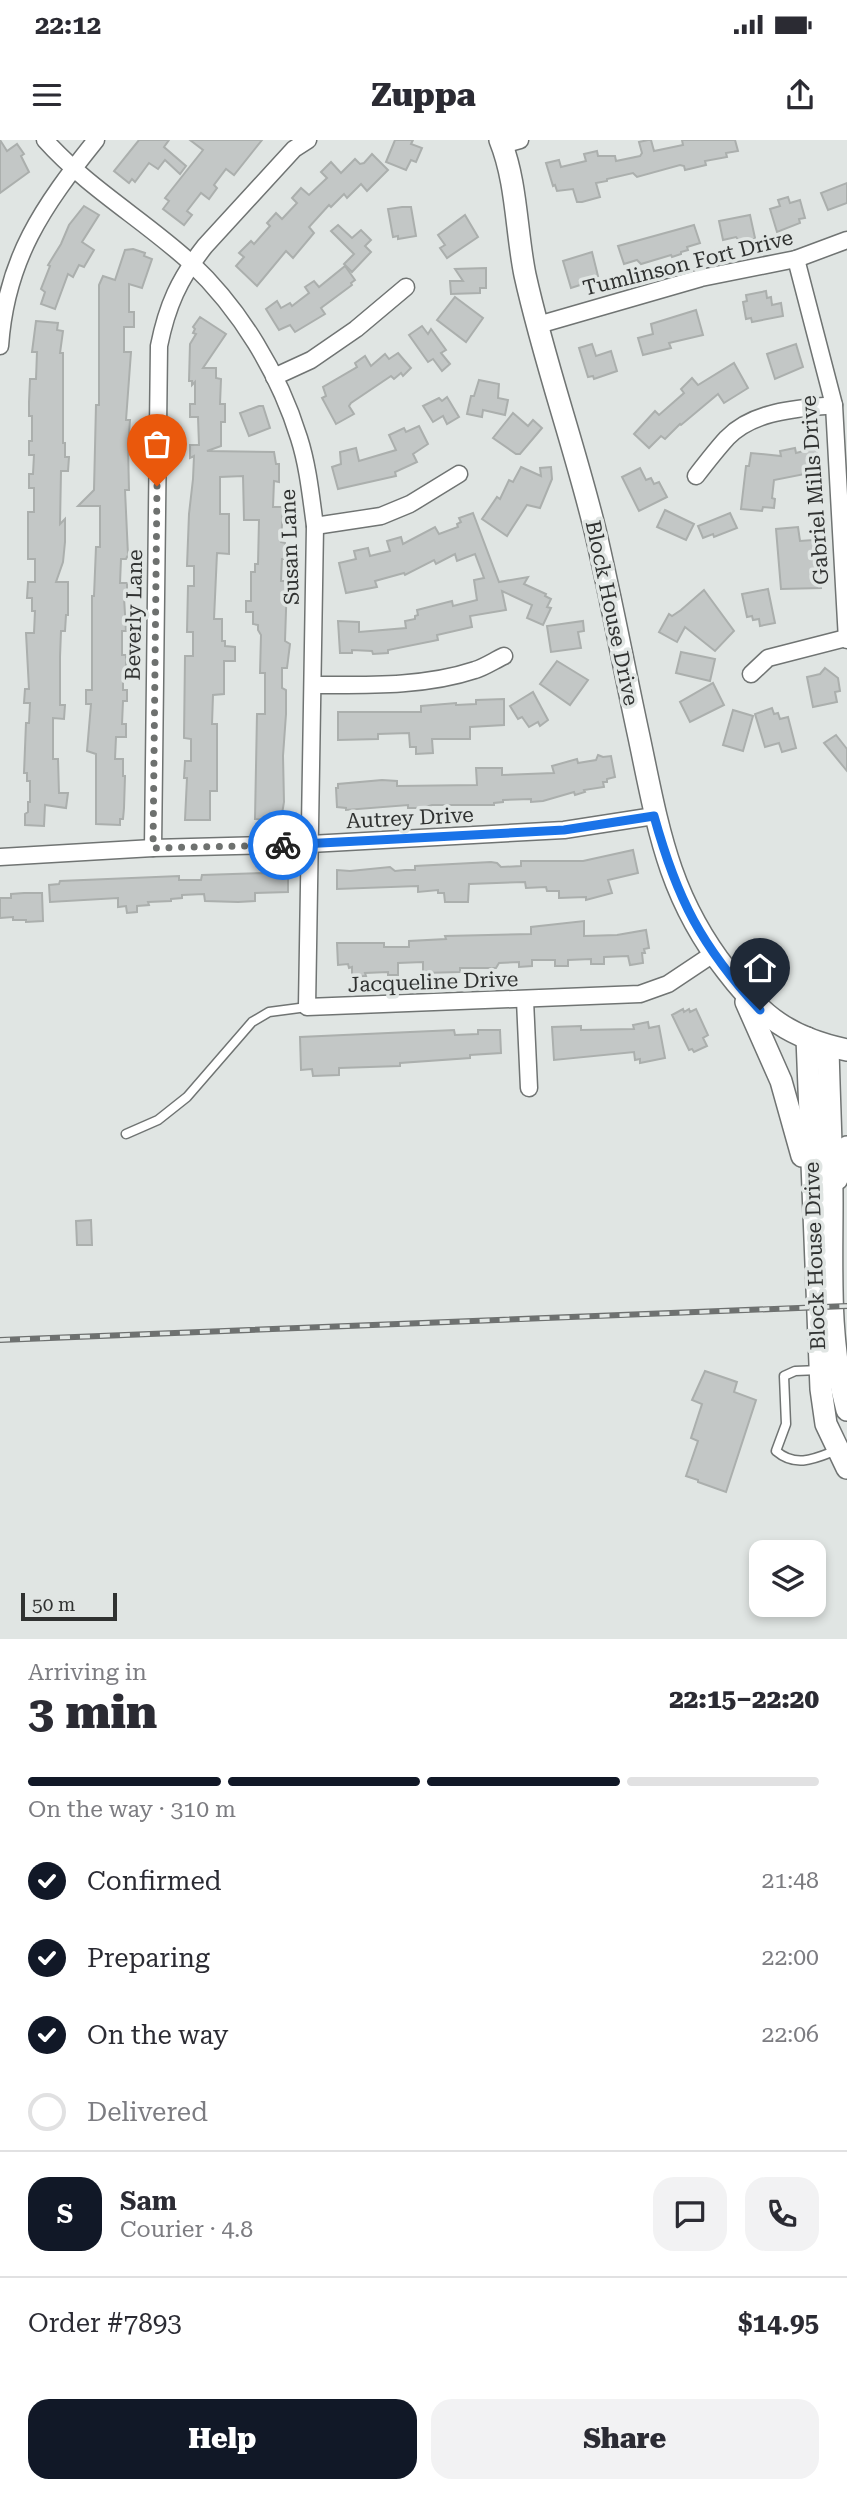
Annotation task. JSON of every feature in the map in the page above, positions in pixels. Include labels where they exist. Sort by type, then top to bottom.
[{"type":"street","name":"Susan Lane","points":[[45,140],[73,168],[191,263],[220,295],[244,327],[274,377],[299,437],[315,526],[310,844]]},
{"type":"street","points":[[0,346],[7,294],[19,256],[34,224],[96,140]]},
{"type":"street","name":"Beverly Lane","points":[[153,848],[159,346],[165,315],[172,295],[191,263],[294,149],[308,140]]},
{"type":"street","name":"Block House Drive","points":[[508,142],[525,275],[595,529],[654,816],[678,891],[692,922],[739,988],[777,1024],[837,1048],[822,1205]]},
{"type":"street","name":"Tumlinson Fort Drive","points":[[538,325],[701,278],[796,259],[847,240]]},
{"type":"street","name":"Gabriel Mills Drive","points":[[796,259],[834,405],[847,639]]},
{"type":"street","points":[[274,377],[311,360],[356,329],[406,287]]},
{"type":"street","points":[[696,476],[729,436],[750,422],[770,414],[834,405]]},
{"type":"street","points":[[315,526],[380,516],[410,504],[459,474]]},
{"type":"street","points":[[751,674],[768,658],[847,639]]},
{"type":"street","points":[[313,685],[362,685],[442,677],[476,670],[504,656]]},
{"type":"street","name":"Autrey Drive","points":[[0,858],[153,848],[310,844],[564,830],[654,816]]},
{"type":"street","points":[[307,1007],[310,844]]},
{"type":"street","name":"Jacqueline Drive","points":[[307,1007],[640,994],[668,984],[713,954]]},
{"type":"street","points":[[739,988],[781,1081],[801,1150],[822,1205]]},
{"type":"street","points":[[525,1000],[529,1088]]},
{"type":"street","name":"Block House Drive","points":[[807,1038],[831,1284],[826,1424],[842,1459]]},
{"type":"street","points":[[822,1205],[847,1147]]},
{"type":"street","name":"Block House Drive","points":[[828,1370],[847,1410]]},
{"type":"lane","points":[[126,1134],[159,1120],[187,1097],[252,1022],[269,1012],[307,1007]]},
{"type":"lane","points":[[828,1370],[794,1371],[784,1376],[786,1424],[776,1451],[785,1459],[794,1461],[842,1459]]},
{"type":"building","points":[[0,140],[7,151],[17,144],[24,154],[21,156],[29,172],[0,193]]},
{"type":"building","points":[[139,140],[169,140],[164,147],[186,166],[180,174],[165,160],[158,169],[149,163],[135,182],[132,179],[129,183],[114,171]]},
{"type":"building","points":[[190,140],[262,140],[234,175],[226,169],[214,185],[217,188],[209,199],[201,193],[187,211],[192,215],[184,225],[163,209],[169,201],[165,198],[203,150]]},
{"type":"building","points":[[395,140],[413,140],[411,144],[422,148],[416,162],[411,160],[406,170],[386,162]]},
{"type":"building","points":[[651,140],[654,151],[683,145],[682,140],[735,140],[738,151],[726,153],[727,157],[705,161],[706,165],[685,170],[684,166],[680,165],[637,177],[633,173],[607,179],[596,183],[600,197],[582,202],[577,202],[573,189],[557,191],[555,185],[553,186],[546,163],[559,160],[561,167],[586,161],[584,154],[597,151],[598,156],[615,156],[616,161],[640,156],[642,153],[639,142]]},
{"type":"building","points":[[372,154],[388,170],[367,191],[361,184],[347,198],[344,194],[331,207],[329,205],[309,227],[314,233],[293,258],[286,251],[257,286],[236,266],[244,257],[239,253],[251,241],[254,244],[270,226],[267,223],[276,213],[282,219],[297,203],[292,198],[301,188],[309,195],[327,178],[321,172],[331,162],[341,173],[355,159],[360,164],[364,163]]},
{"type":"building","points":[[847,183],[847,203],[828,210],[821,193]]},
{"type":"building","points":[[788,197],[790,203],[800,200],[805,218],[799,219],[800,223],[777,232],[770,209],[780,206],[778,200]]},
{"type":"building","points":[[84,206],[99,215],[82,242],[94,250],[84,267],[79,265],[73,277],[68,274],[55,309],[41,304],[45,292],[41,289],[50,266],[48,265],[69,225]]},
{"type":"building","points":[[411,207],[416,236],[398,239],[398,236],[393,237],[388,209]]},
{"type":"building","points":[[465,215],[478,237],[447,258],[440,248],[445,245],[438,235]]},
{"type":"building","points":[[750,215],[755,238],[753,240],[740,242],[736,237],[723,240],[719,221]]},
{"type":"building","points":[[338,225],[352,238],[361,230],[371,240],[365,246],[371,252],[352,272],[344,264],[354,254],[331,231]]},
{"type":"building","points":[[694,225],[700,243],[687,247],[688,250],[681,254],[641,264],[637,260],[624,264],[618,246]]},
{"type":"building","points":[[133,249],[152,259],[142,288],[129,284],[129,312],[134,312],[134,327],[124,327],[124,352],[131,352],[126,420],[130,420],[129,490],[125,490],[128,555],[126,559],[121,559],[120,583],[127,583],[127,597],[124,597],[126,631],[122,631],[122,655],[126,655],[123,690],[127,690],[127,701],[123,701],[122,724],[126,724],[126,737],[116,737],[115,759],[123,759],[124,808],[120,825],[96,824],[96,754],[87,751],[91,704],[86,704],[86,690],[92,690],[92,596],[96,547],[100,547],[100,506],[78,506],[94,490],[96,405],[99,405],[99,285],[103,276],[115,280],[125,250]]},
{"type":"building","points":[[592,252],[598,276],[571,288],[563,261]]},
{"type":"building","points":[[345,266],[355,280],[321,308],[325,314],[295,332],[290,325],[279,330],[266,309],[277,301],[281,308],[290,303],[292,306],[309,293],[305,287],[314,281],[319,287]]},
{"type":"building","points":[[486,268],[486,288],[480,288],[480,293],[451,294],[450,281],[463,281],[455,269]]},
{"type":"building","points":[[766,291],[767,298],[771,297],[772,305],[781,303],[783,316],[752,322],[751,318],[746,319],[743,302],[747,301],[746,295]]},
{"type":"building","points":[[455,297],[483,318],[466,342],[437,320]]},
{"type":"building","points":[[696,310],[703,335],[669,343],[671,348],[643,355],[638,338],[653,334],[651,324]]},
{"type":"building","points":[[200,317],[226,334],[203,368],[216,368],[216,378],[221,379],[220,404],[225,404],[225,422],[221,422],[221,446],[207,451],[274,452],[276,464],[279,464],[279,482],[274,481],[273,507],[283,507],[281,542],[285,543],[285,559],[282,559],[281,581],[287,581],[285,641],[290,644],[287,668],[282,668],[286,714],[284,802],[281,820],[255,819],[257,714],[265,714],[265,673],[260,673],[261,635],[258,625],[253,624],[253,612],[246,612],[246,601],[251,601],[251,572],[255,572],[255,564],[258,564],[259,520],[244,520],[243,476],[220,477],[220,514],[229,514],[229,554],[217,553],[214,619],[222,619],[222,641],[225,641],[225,646],[235,647],[235,661],[224,661],[224,694],[213,695],[212,724],[217,724],[217,791],[210,791],[210,820],[185,820],[185,761],[191,761],[191,739],[184,738],[185,656],[193,656],[193,632],[187,632],[188,586],[194,586],[194,566],[187,566],[194,456],[190,458],[190,445],[199,445],[198,417],[190,417],[190,404],[195,404],[195,382],[192,385],[192,381],[189,381],[190,344],[196,334],[193,333],[193,327]]},
{"type":"building","points":[[36,321],[58,323],[57,330],[63,331],[60,353],[63,353],[63,443],[65,457],[69,457],[68,471],[61,471],[60,524],[65,519],[65,542],[63,562],[56,582],[68,582],[68,615],[65,631],[61,631],[60,657],[60,705],[65,705],[64,719],[53,718],[53,759],[58,759],[59,793],[68,793],[66,808],[45,805],[44,826],[25,825],[25,814],[30,802],[30,781],[27,781],[27,773],[24,773],[26,723],[29,723],[30,703],[24,703],[25,689],[29,689],[26,633],[34,633],[35,611],[32,611],[32,598],[27,598],[28,582],[35,582],[35,559],[28,559],[28,512],[34,512],[34,488],[29,488],[34,455],[29,455],[32,416],[29,416],[29,402],[30,379],[36,379],[37,352],[32,352]]},
{"type":"building","points":[[422,326],[428,334],[431,329],[446,350],[441,353],[450,364],[442,371],[433,359],[428,362],[409,335]]},
{"type":"building","points":[[592,344],[596,356],[611,351],[617,371],[594,379],[593,376],[588,377],[579,348]]},
{"type":"building","points":[[796,344],[803,367],[775,379],[767,354]]},
{"type":"building","points":[[398,353],[411,368],[403,376],[401,373],[394,379],[391,376],[351,403],[349,406],[354,414],[336,424],[322,398],[326,396],[323,387],[357,367],[355,363],[365,356],[371,366],[385,354],[389,359]]},
{"type":"building","points":[[734,363],[748,388],[724,403],[718,394],[665,439],[661,436],[649,448],[634,434],[655,411],[659,415],[684,393],[681,389],[692,378],[698,385]]},
{"type":"building","points":[[479,380],[499,384],[498,398],[508,400],[505,415],[483,410],[482,417],[467,414],[471,396],[474,396]]},
{"type":"building","points":[[447,397],[459,417],[447,424],[443,416],[433,422],[423,406]]},
{"type":"building","points":[[263,406],[270,428],[249,436],[240,413]]},
{"type":"building","points":[[513,413],[528,426],[533,420],[542,428],[520,454],[493,438]]},
{"type":"building","points":[[419,426],[428,444],[413,454],[417,462],[395,472],[396,476],[338,489],[332,467],[341,464],[340,452],[356,448],[359,461],[396,450],[389,435],[404,428],[406,432]]},
{"type":"building","points":[[795,448],[796,453],[816,448],[820,471],[774,480],[774,508],[763,507],[762,511],[741,509],[746,466],[749,466],[751,453],[781,456],[780,451]]},
{"type":"building","points":[[521,467],[541,476],[540,468],[551,467],[552,479],[540,508],[527,505],[507,536],[482,519],[497,497],[500,499],[509,480],[513,482]]},
{"type":"building","points":[[640,468],[646,480],[651,478],[654,484],[659,482],[667,497],[639,511],[622,477]]},
{"type":"building","points":[[665,510],[694,524],[686,540],[657,527]]},
{"type":"building","points":[[473,513],[499,582],[528,577],[524,584],[551,599],[547,607],[551,608],[543,625],[527,618],[532,605],[502,591],[506,610],[470,616],[472,627],[437,635],[438,640],[388,650],[388,653],[373,654],[372,651],[352,650],[352,653],[340,653],[338,621],[359,622],[359,632],[406,628],[405,621],[415,619],[417,610],[452,601],[453,606],[477,600],[474,580],[484,578],[475,554],[457,561],[455,554],[436,564],[434,560],[405,575],[404,573],[375,581],[377,587],[346,593],[339,563],[356,559],[354,551],[368,548],[370,556],[390,551],[387,541],[401,537],[403,544],[435,527],[439,534],[458,527],[457,524],[461,522],[459,518]]},
{"type":"building","points":[[730,513],[737,528],[714,537],[713,534],[703,538],[698,526]]},
{"type":"building","points":[[798,527],[800,541],[813,540],[817,572],[821,572],[821,588],[781,589],[776,529]]},
{"type":"building","points":[[768,589],[775,623],[760,626],[759,619],[747,617],[742,594]]},
{"type":"building","points":[[704,590],[734,631],[715,651],[685,627],[677,642],[659,632],[669,614],[672,616],[681,610]]},
{"type":"building","points":[[583,621],[584,631],[578,632],[581,648],[551,652],[547,626]]},
{"type":"building","points":[[681,652],[715,659],[710,681],[676,673]]},
{"type":"building","points":[[557,661],[588,680],[570,705],[540,684]]},
{"type":"building","points":[[825,668],[838,678],[840,691],[835,692],[837,702],[813,707],[807,677],[820,674]]},
{"type":"building","points":[[713,683],[724,705],[690,722],[680,702]]},
{"type":"building","points":[[533,692],[548,720],[540,726],[538,722],[529,727],[522,717],[518,719],[510,706]]},
{"type":"building","points":[[504,699],[504,725],[470,727],[470,739],[432,739],[433,753],[416,754],[416,747],[410,747],[409,733],[378,734],[378,739],[338,740],[338,712],[421,712],[421,706],[476,704],[476,700]]},
{"type":"building","points":[[772,708],[780,719],[788,717],[796,748],[782,752],[779,743],[765,747],[755,714]]},
{"type":"building","points":[[733,710],[753,716],[743,751],[723,745]]},
{"type":"building","points":[[836,735],[847,749],[847,771],[824,743]]},
{"type":"building","points":[[598,755],[611,756],[615,777],[603,782],[604,787],[584,790],[585,792],[575,795],[574,792],[531,802],[531,799],[503,800],[494,805],[432,805],[408,808],[408,805],[346,810],[337,807],[338,784],[382,780],[397,781],[397,786],[477,785],[476,768],[502,768],[502,775],[554,773],[552,766],[577,759],[578,763],[596,760]]},
{"type":"building","points":[[633,850],[638,873],[608,880],[612,893],[586,900],[586,897],[559,898],[559,891],[547,891],[546,887],[526,888],[525,882],[469,884],[468,902],[445,902],[444,893],[438,893],[438,890],[418,892],[418,886],[337,889],[337,870],[390,867],[395,871],[415,870],[415,866],[491,862],[501,867],[521,866],[521,861],[583,861]]},
{"type":"building","points":[[288,874],[288,892],[255,893],[255,901],[238,902],[205,901],[204,894],[182,895],[182,898],[171,901],[148,902],[149,905],[137,906],[137,912],[127,913],[126,906],[118,907],[118,898],[50,902],[49,885],[59,884],[60,881],[179,876],[179,880],[201,880],[202,875]]},
{"type":"building","points":[[42,893],[43,921],[26,922],[13,920],[13,917],[0,918],[0,898],[11,898],[11,894]]},
{"type":"building","points":[[584,921],[584,936],[617,935],[646,930],[649,948],[642,953],[643,963],[630,965],[628,956],[604,957],[604,964],[591,964],[591,959],[568,960],[568,966],[555,966],[555,960],[532,960],[532,966],[519,967],[519,962],[499,963],[496,968],[460,968],[460,972],[423,973],[423,962],[398,963],[398,975],[388,975],[388,972],[365,973],[366,976],[352,977],[352,967],[349,968],[348,964],[338,965],[337,943],[384,943],[384,947],[409,947],[409,941],[446,939],[445,936],[531,934],[531,927]]},
{"type":"building","points":[[683,1009],[684,1012],[689,1009],[690,1012],[696,1009],[708,1035],[703,1038],[707,1046],[694,1052],[689,1050],[672,1015]]},
{"type":"building","points":[[648,1022],[649,1028],[659,1026],[665,1058],[640,1063],[640,1059],[635,1060],[634,1052],[554,1060],[552,1027],[581,1026],[581,1030],[634,1029],[633,1025]]},
{"type":"building","points":[[454,1030],[455,1035],[478,1034],[478,1030],[500,1030],[501,1053],[400,1063],[400,1066],[339,1068],[339,1075],[313,1076],[312,1069],[301,1070],[300,1037]]},
{"type":"building","points":[[91,1220],[92,1245],[77,1245],[76,1221]]},
{"type":"building","points":[[705,1371],[737,1382],[734,1392],[756,1400],[726,1492],[686,1476],[698,1441],[691,1438],[702,1404],[692,1400]]},
{"type":"railway","points":[[0,1340],[847,1306]]},
{"type":"way so far","points":[[157,486],[153,848],[283,845]]},
{"type":"route","points":[[283,845],[564,830],[654,816],[664,852],[692,922],[739,988],[760,1010]]}]
